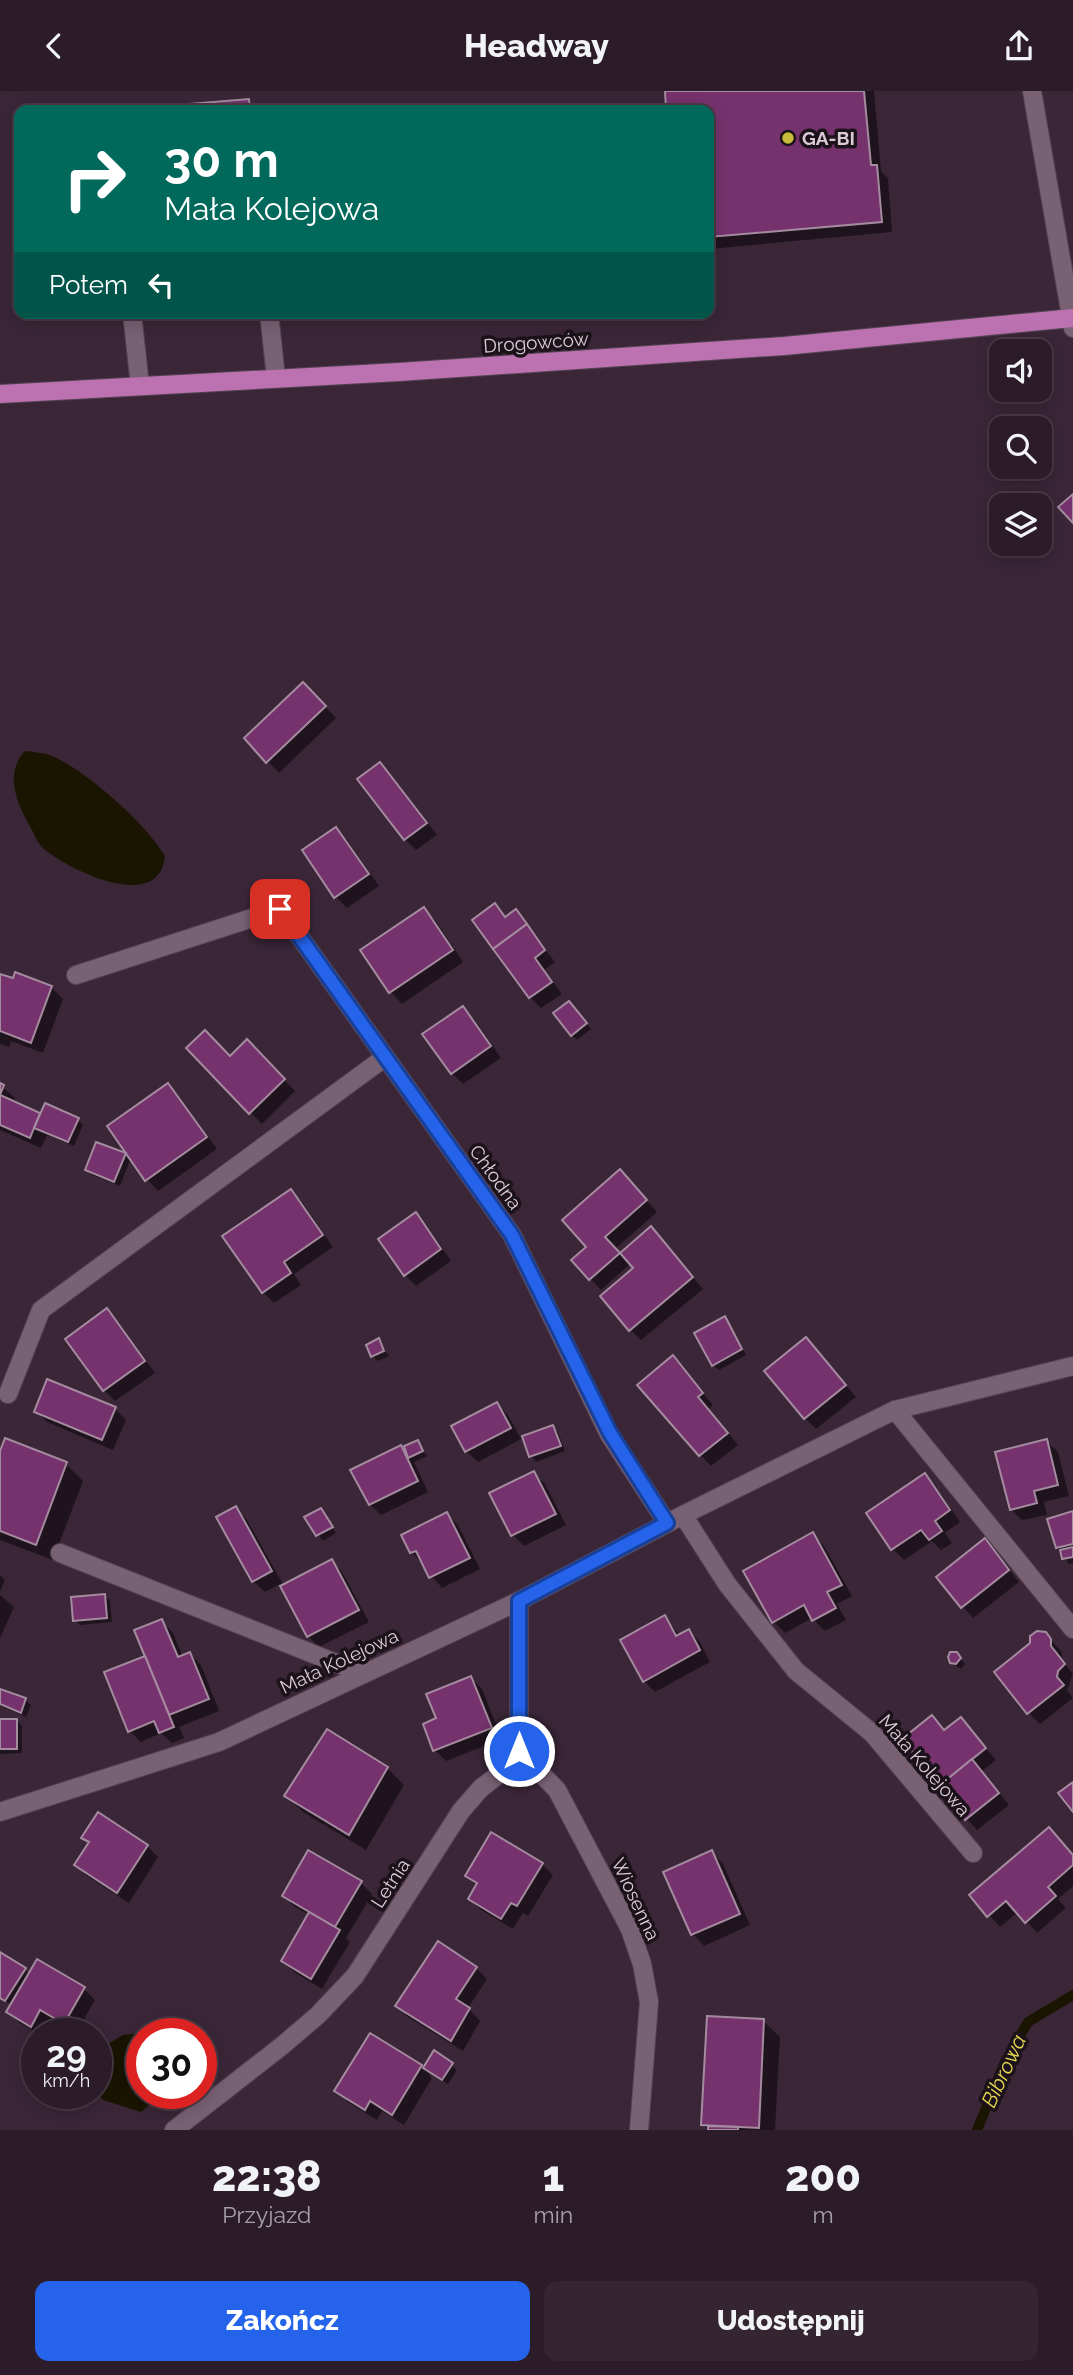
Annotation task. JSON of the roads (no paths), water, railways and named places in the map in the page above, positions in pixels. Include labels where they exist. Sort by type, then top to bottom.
[{"type":"main road","name":"Drogowców","points":[[0,394],[784,346],[1072,321]]},
{"type":"street","points":[[1032,91],[1072,321]]},
{"type":"street","points":[[132,319],[140,386]]},
{"type":"street","points":[[270,319],[276,378]]},
{"type":"street","name":"Chłodna","points":[[76,975],[280,909],[512,1235],[610,1433],[675,1519]]},
{"type":"street","points":[[8,1394],[41,1310],[384,1058]]},
{"type":"street","name":"Mała Kolejowa","points":[[0,1812],[219,1742],[519,1601],[675,1519],[895,1410],[1073,1366]]},
{"type":"street","points":[[895,1410],[1073,1629]]},
{"type":"street","name":"Mała Kolejowa","points":[[675,1519],[796,1671],[872,1733],[973,1853]]},
{"type":"street","points":[[60,1553],[361,1673]]},
{"type":"street","points":[[519,1601],[519,1751]]},
{"type":"street","name":"Letnia","points":[[174,2130],[283,2045],[355,1976],[461,1811],[481,1788],[510,1766],[519,1751]]},
{"type":"street","name":"Wiosenna","points":[[519,1751],[557,1790],[630,1929],[642,1964],[649,2002],[639,2130]]},
{"type":"waterway","name":"Bibrowa","points":[[977,2130],[1005,2062],[1028,2022],[1073,1995]]},
{"type":"place","name":"GA-BI","points":[[788,138]]}]
